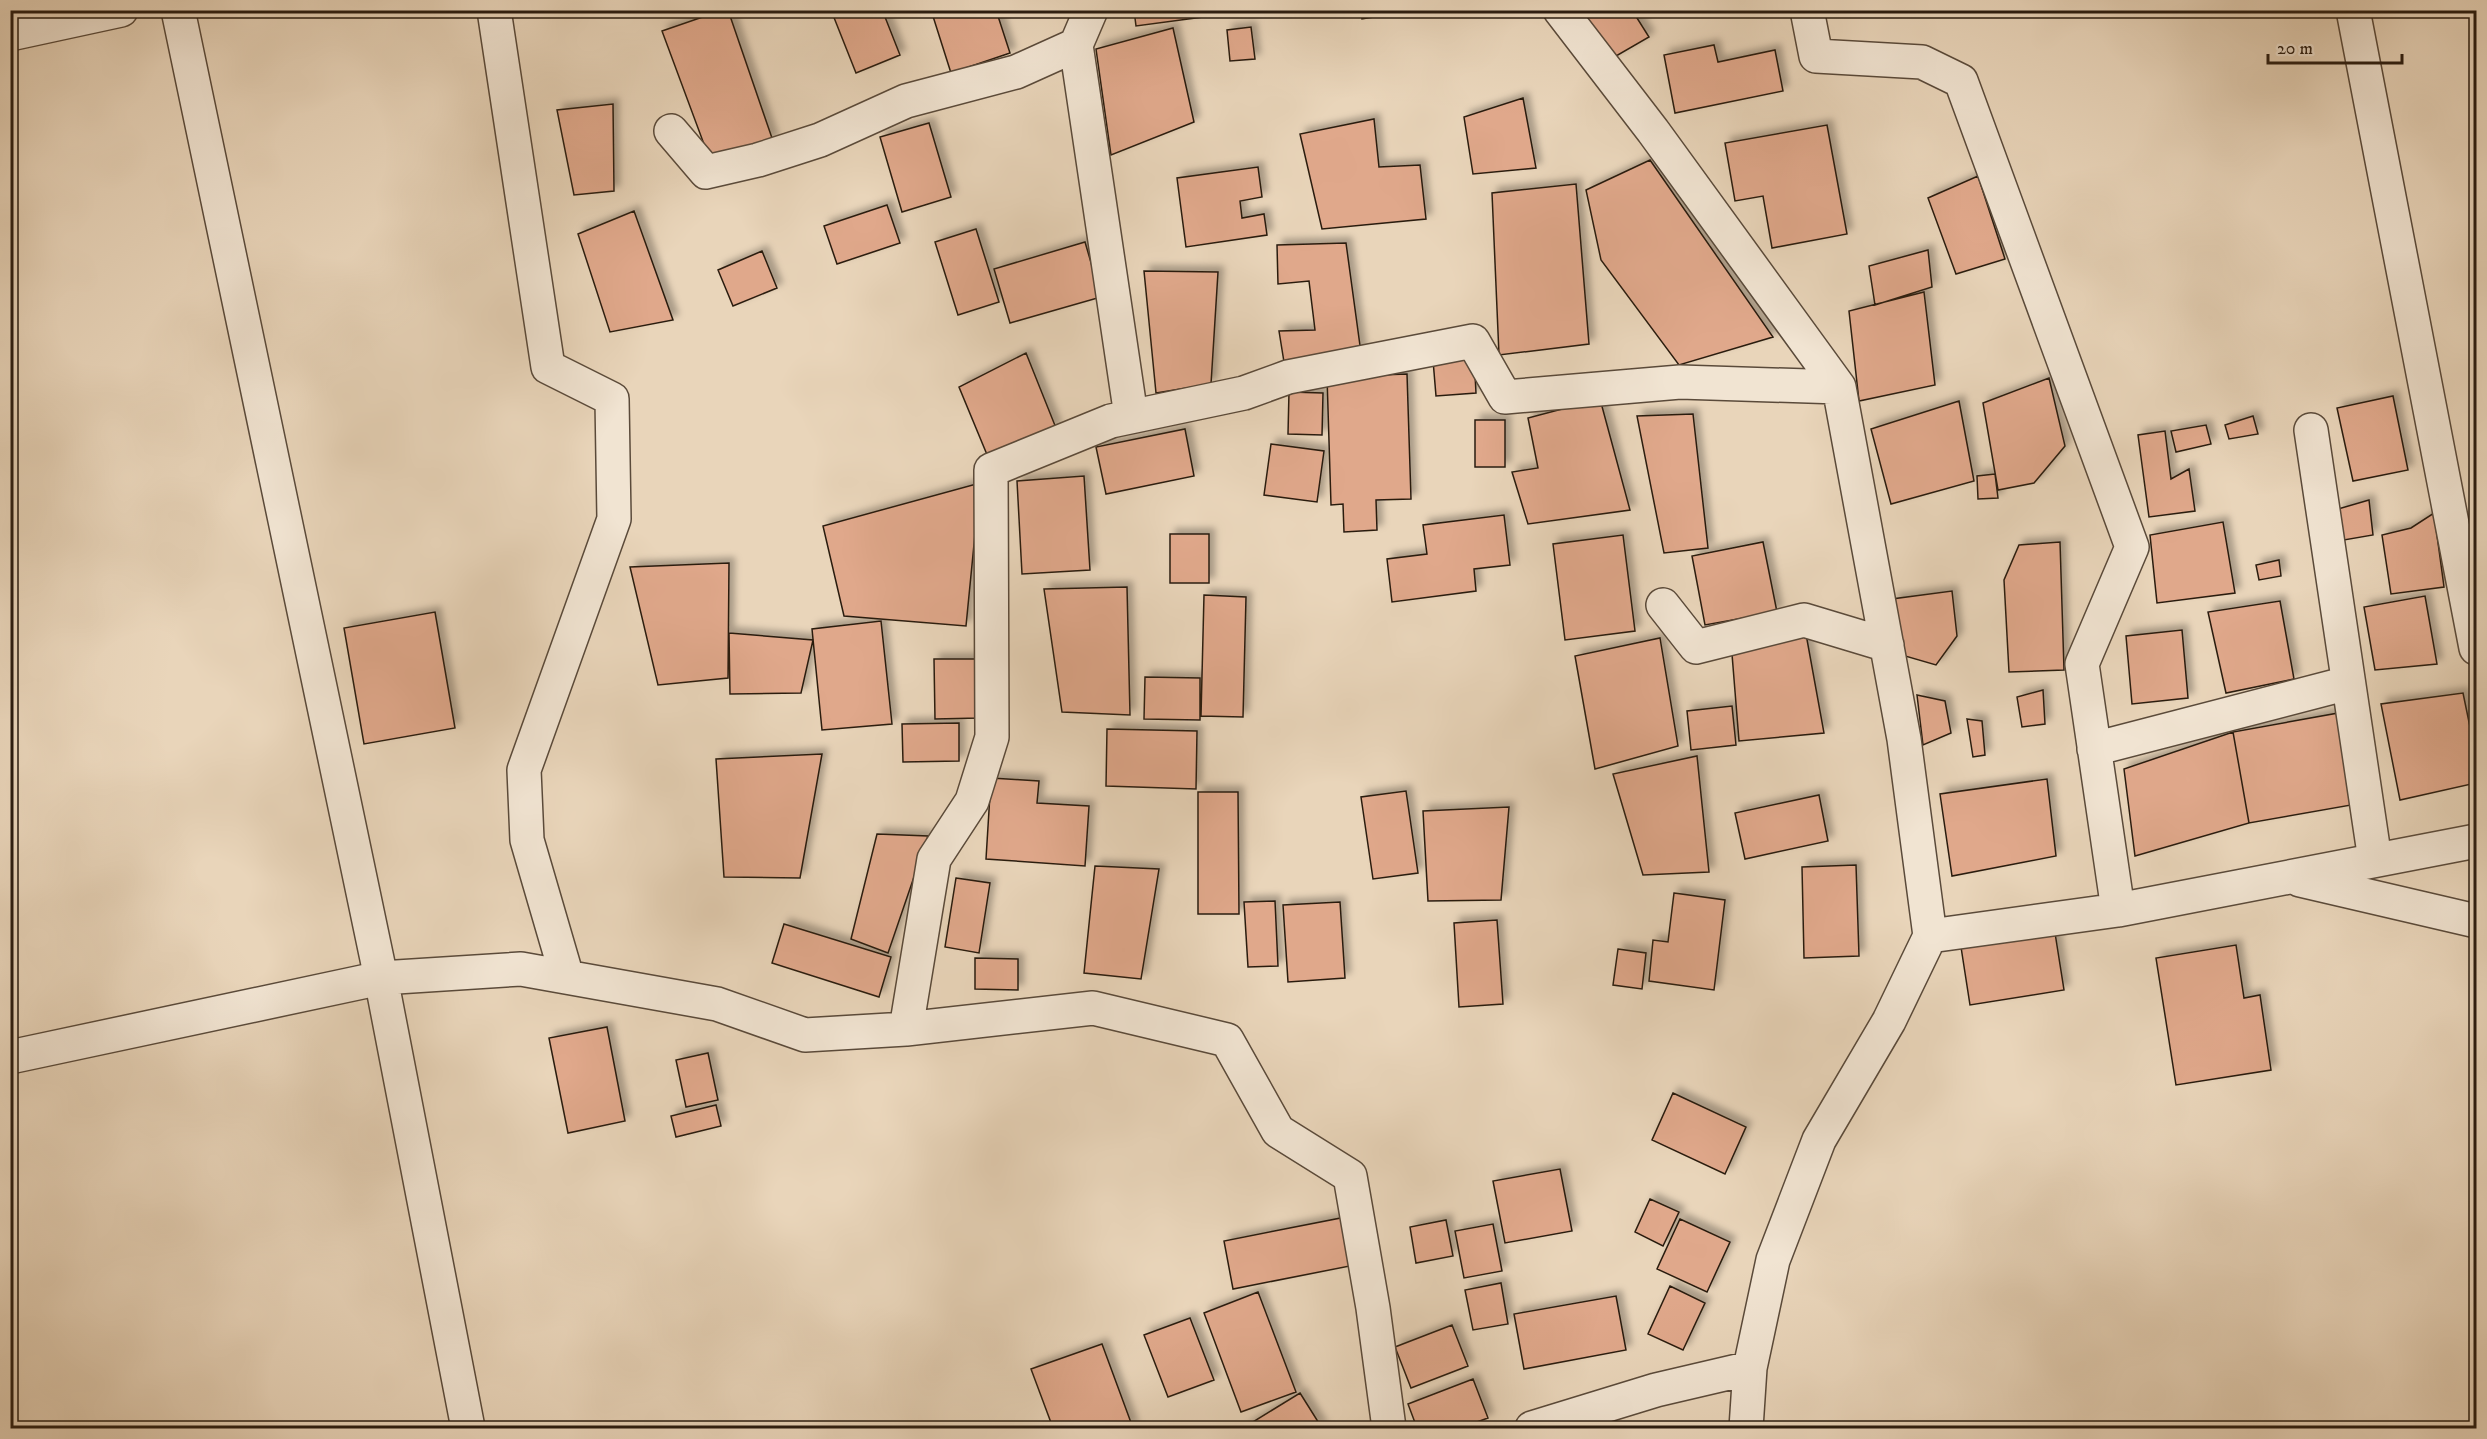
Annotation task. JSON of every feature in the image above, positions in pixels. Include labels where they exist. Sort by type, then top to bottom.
[{"type":"street","points":[[10,34],[121,10]]},
{"type":"street","points":[[178,10],[381,978],[468,1428]]},
{"type":"street","points":[[494,10],[548,367],[612,399],[614,519],[524,770],[527,840],[567,977]]},
{"type":"street","points":[[1091,10],[1076,45],[1131,416]]},
{"type":"street","points":[[1560,10],[1653,131],[1839,387],[1904,739],[1930,936],[1889,1021],[1819,1140],[1773,1260],[1750,1368],[1746,1428]]},
{"type":"street","points":[[1808,10],[1816,56],[1922,62],[1961,81],[2132,547],[2082,664],[2118,910]]},
{"type":"street","points":[[2353,10],[2476,648]]},
{"type":"street","points":[[671,131],[706,172],[758,160],[820,140],[906,101],[1016,72],[1076,45]]},
{"type":"street","points":[[906,1029],[934,858],[972,801],[992,737],[991,470],[1111,420],[1244,393],[1288,377],[1473,341],[1505,397],[1680,382],[1839,387]]},
{"type":"street","points":[[2311,430],[2375,860]]},
{"type":"street","points":[[1663,605],[1696,647],[1804,620],[1887,645]]},
{"type":"street","points":[[2094,749],[2348,683]]},
{"type":"street","points":[[1930,936],[2118,910],[2476,841]]},
{"type":"street","points":[[2289,877],[2476,921]]},
{"type":"street","points":[[10,1057],[381,978],[521,969],[717,1004],[805,1035],[906,1029],[1093,1008],[1227,1040],[1278,1131],[1350,1176],[1389,1428]]},
{"type":"street","points":[[1532,1428],[1656,1390],[1750,1368]]},
{"type":"building","points":[[728,10],[773,141],[708,155],[662,31]]},
{"type":"building","points":[[831,10],[893,10],[885,17],[900,55],[856,73]]},
{"type":"building","points":[[931,10],[996,10],[1010,53],[951,73]]},
{"type":"building","points":[[1134,10],[1248,10],[1248,11],[1136,26]]},
{"type":"building","points":[[1361,10],[1417,10],[1362,19]]},
{"type":"building","points":[[1584,10],[1632,10],[1649,37],[1604,63],[1576,16]]},
{"type":"building","points":[[1251,27],[1255,59],[1230,61],[1227,30]]},
{"type":"building","points":[[1173,28],[1194,122],[1111,155],[1096,49]]},
{"type":"building","points":[[1714,45],[1718,62],[1775,50],[1783,91],[1675,113],[1664,55]]},
{"type":"building","points":[[1523,98],[1536,168],[1473,174],[1464,117]]},
{"type":"building","points":[[613,104],[614,191],[574,195],[557,110]]},
{"type":"building","points":[[1374,119],[1379,167],[1420,165],[1426,219],[1322,229],[1300,134]]},
{"type":"building","points":[[929,123],[951,197],[902,212],[880,137]]},
{"type":"building","points":[[1827,125],[1847,234],[1772,248],[1763,196],[1735,201],[1725,143]]},
{"type":"building","points":[[1650,160],[1773,337],[1679,365],[1601,260],[1586,190]]},
{"type":"building","points":[[1258,167],[1262,197],[1240,201],[1242,218],[1264,214],[1267,235],[1186,247],[1177,178]]},
{"type":"building","points":[[1978,176],[2005,259],[1956,274],[1928,198]]},
{"type":"building","points":[[1576,184],[1589,344],[1499,355],[1492,193]]},
{"type":"building","points":[[887,205],[900,243],[837,264],[824,226]]},
{"type":"building","points":[[634,211],[673,320],[610,332],[578,234]]},
{"type":"building","points":[[976,229],[999,302],[958,315],[935,242]]},
{"type":"building","points":[[1085,242],[1101,297],[1010,323],[994,269]]},
{"type":"building","points":[[1346,243],[1361,353],[1284,362],[1279,331],[1315,330],[1309,281],[1278,284],[1277,245]]},
{"type":"building","points":[[1928,250],[1932,287],[1875,305],[1869,266]]},
{"type":"building","points":[[762,251],[777,288],[733,306],[718,270]]},
{"type":"building","points":[[1144,271],[1218,272],[1211,384],[1156,393]]},
{"type":"building","points":[[1924,292],[1935,385],[1859,401],[1849,311]]},
{"type":"building","points":[[1026,353],[1056,428],[988,457],[959,387]]},
{"type":"building","points":[[1474,356],[1476,393],[1436,396],[1433,360]]},
{"type":"building","points":[[1407,374],[1411,499],[1376,500],[1377,530],[1344,532],[1343,504],[1331,505],[1327,377]]},
{"type":"building","points":[[2049,378],[2065,446],[2034,483],[1998,490],[1983,403]]},
{"type":"building","points":[[1289,392],[1323,393],[1322,435],[1288,434]]},
{"type":"building","points":[[2393,396],[2408,470],[2353,481],[2337,408]]},
{"type":"building","points":[[1600,399],[1630,510],[1528,524],[1512,472],[1538,468],[1528,418]]},
{"type":"building","points":[[1959,401],[1974,481],[1891,504],[1871,429]]},
{"type":"building","points":[[1693,414],[1708,548],[1664,553],[1637,416]]},
{"type":"building","points":[[2253,416],[2258,434],[2229,439],[2225,425]]},
{"type":"building","points":[[1475,420],[1505,420],[1505,467],[1475,467]]},
{"type":"building","points":[[2206,425],[2211,444],[2176,452],[2171,431]]},
{"type":"building","points":[[1185,429],[1194,476],[1106,494],[1096,447]]},
{"type":"building","points":[[2165,431],[2171,479],[2189,469],[2195,511],[2149,517],[2138,435]]},
{"type":"building","points":[[1271,444],[1324,451],[1317,502],[1264,495]]},
{"type":"building","points":[[1995,474],[1998,498],[1978,499],[1977,476]]},
{"type":"building","points":[[1084,476],[1090,570],[1022,574],[1017,481]]},
{"type":"building","points":[[980,483],[966,626],[844,616],[823,526]]},
{"type":"building","points":[[2369,500],[2373,535],[2344,540],[2338,509]]},
{"type":"building","points":[[2434,513],[2444,587],[2391,594],[2382,535],[2411,528]]},
{"type":"building","points":[[1504,515],[1510,565],[1474,569],[1476,591],[1392,602],[1387,559],[1427,554],[1423,525]]},
{"type":"building","points":[[2223,522],[2235,593],[2157,603],[2150,535]]},
{"type":"building","points":[[1170,534],[1209,534],[1209,583],[1170,583]]},
{"type":"building","points":[[1623,535],[1635,631],[1565,640],[1553,544]]},
{"type":"building","points":[[1763,542],[1777,612],[1705,625],[1692,556]]},
{"type":"building","points":[[2060,542],[2064,670],[2009,672],[2004,580],[2019,545]]},
{"type":"building","points":[[2279,560],[2281,576],[2259,580],[2256,565]]},
{"type":"building","points":[[729,563],[728,678],[658,685],[630,567]]},
{"type":"building","points":[[1127,587],[1130,715],[1062,712],[1044,589]]},
{"type":"building","points":[[1952,591],[1957,636],[1936,665],[1905,656],[1892,599]]},
{"type":"building","points":[[1204,595],[1246,597],[1243,717],[1201,716]]},
{"type":"building","points":[[2425,596],[2437,664],[2375,670],[2364,607]]},
{"type":"building","points":[[2280,601],[2294,679],[2226,693],[2208,612]]},
{"type":"building","points":[[435,612],[455,728],[364,744],[344,628]]},
{"type":"building","points":[[881,621],[892,724],[822,730],[812,629]]},
{"type":"building","points":[[2182,630],[2188,698],[2132,704],[2126,636]]},
{"type":"building","points":[[729,633],[813,640],[801,693],[730,694]]},
{"type":"building","points":[[1806,634],[1824,733],[1739,741],[1732,654]]},
{"type":"building","points":[[1660,638],[1678,746],[1595,769],[1575,656]]},
{"type":"building","points":[[934,659],[979,659],[979,718],[935,719]]},
{"type":"building","points":[[1145,677],[1200,678],[1200,720],[1144,719]]},
{"type":"building","points":[[2043,690],[2045,724],[2022,727],[2017,697]]},
{"type":"building","points":[[2463,693],[2476,756],[2476,783],[2400,800],[2381,704]]},
{"type":"building","points":[[1917,695],[1945,701],[1951,733],[1923,745]]},
{"type":"building","points":[[1732,706],[1736,745],[1691,750],[1687,711]]},
{"type":"building","points":[[2344,712],[2357,804],[2249,823],[2233,732]]},
{"type":"building","points":[[1967,719],[1982,721],[1985,755],[1973,757]]},
{"type":"building","points":[[959,723],[959,761],[903,762],[902,724]]},
{"type":"building","points":[[1107,729],[1197,731],[1196,789],[1106,786]]},
{"type":"building","points":[[2233,732],[2249,823],[2135,856],[2124,769]]},
{"type":"building","points":[[822,754],[800,878],[724,877],[716,759]]},
{"type":"building","points":[[1697,756],[1709,872],[1643,875],[1613,774]]},
{"type":"building","points":[[991,778],[1039,781],[1037,803],[1089,806],[1085,866],[986,859]]},
{"type":"building","points":[[2047,779],[2056,856],[1952,876],[1940,794]]},
{"type":"building","points":[[1406,791],[1418,873],[1373,879],[1361,797]]},
{"type":"building","points":[[1198,792],[1238,792],[1239,914],[1198,914]]},
{"type":"building","points":[[1819,795],[1828,841],[1745,859],[1735,813]]},
{"type":"building","points":[[1509,807],[1501,900],[1428,901],[1423,811]]},
{"type":"building","points":[[877,834],[928,836],[888,953],[851,939]]},
{"type":"building","points":[[1856,865],[1859,956],[1804,958],[1802,867]]},
{"type":"building","points":[[1095,866],[1159,869],[1141,979],[1084,973]]},
{"type":"building","points":[[956,878],[990,883],[979,953],[945,947]]},
{"type":"building","points":[[1674,893],[1725,900],[1714,990],[1649,981],[1653,940],[1668,942]]},
{"type":"building","points":[[1275,901],[1278,966],[1248,967],[1244,902]]},
{"type":"building","points":[[1340,902],[1345,978],[1288,982],[1283,905]]},
{"type":"building","points":[[1497,920],[1503,1004],[1459,1007],[1454,923]]},
{"type":"building","points":[[784,924],[891,957],[879,997],[772,963]]},
{"type":"building","points":[[2055,933],[2064,990],[1970,1005],[1961,947]]},
{"type":"building","points":[[2236,945],[2244,998],[2260,995],[2271,1070],[2176,1085],[2156,958]]},
{"type":"building","points":[[1618,949],[1646,953],[1642,989],[1613,985]]},
{"type":"building","points":[[975,958],[1018,959],[1018,990],[975,989]]},
{"type":"building","points":[[607,1027],[625,1121],[568,1133],[549,1038]]},
{"type":"building","points":[[708,1053],[718,1100],[686,1107],[676,1060]]},
{"type":"building","points":[[1673,1093],[1746,1127],[1725,1174],[1652,1140]]},
{"type":"building","points":[[716,1105],[721,1126],[676,1137],[671,1116]]},
{"type":"building","points":[[1560,1169],[1572,1231],[1505,1243],[1493,1181]]},
{"type":"building","points":[[1650,1199],[1679,1212],[1663,1246],[1635,1232]]},
{"type":"building","points":[[1346,1217],[1355,1265],[1233,1289],[1224,1241]]},
{"type":"building","points":[[1680,1219],[1730,1242],[1707,1292],[1657,1269]]},
{"type":"building","points":[[1446,1220],[1453,1256],[1416,1263],[1410,1227]]},
{"type":"building","points":[[1493,1224],[1502,1271],[1464,1278],[1455,1231]]},
{"type":"building","points":[[1501,1283],[1508,1324],[1473,1330],[1465,1290]]},
{"type":"building","points":[[1670,1286],[1705,1303],[1683,1350],[1648,1334]]},
{"type":"building","points":[[1258,1292],[1296,1392],[1241,1412],[1204,1313]]},
{"type":"building","points":[[1616,1296],[1626,1350],[1524,1369],[1514,1314]]},
{"type":"building","points":[[1190,1318],[1214,1380],[1168,1397],[1144,1335]]},
{"type":"building","points":[[1452,1325],[1468,1366],[1411,1388],[1395,1347]]},
{"type":"building","points":[[1102,1344],[1133,1428],[1053,1428],[1031,1369]]},
{"type":"building","points":[[1473,1379],[1488,1418],[1460,1428],[1417,1428],[1408,1404]]},
{"type":"building","points":[[1300,1393],[1322,1428],[1243,1428]]}]
